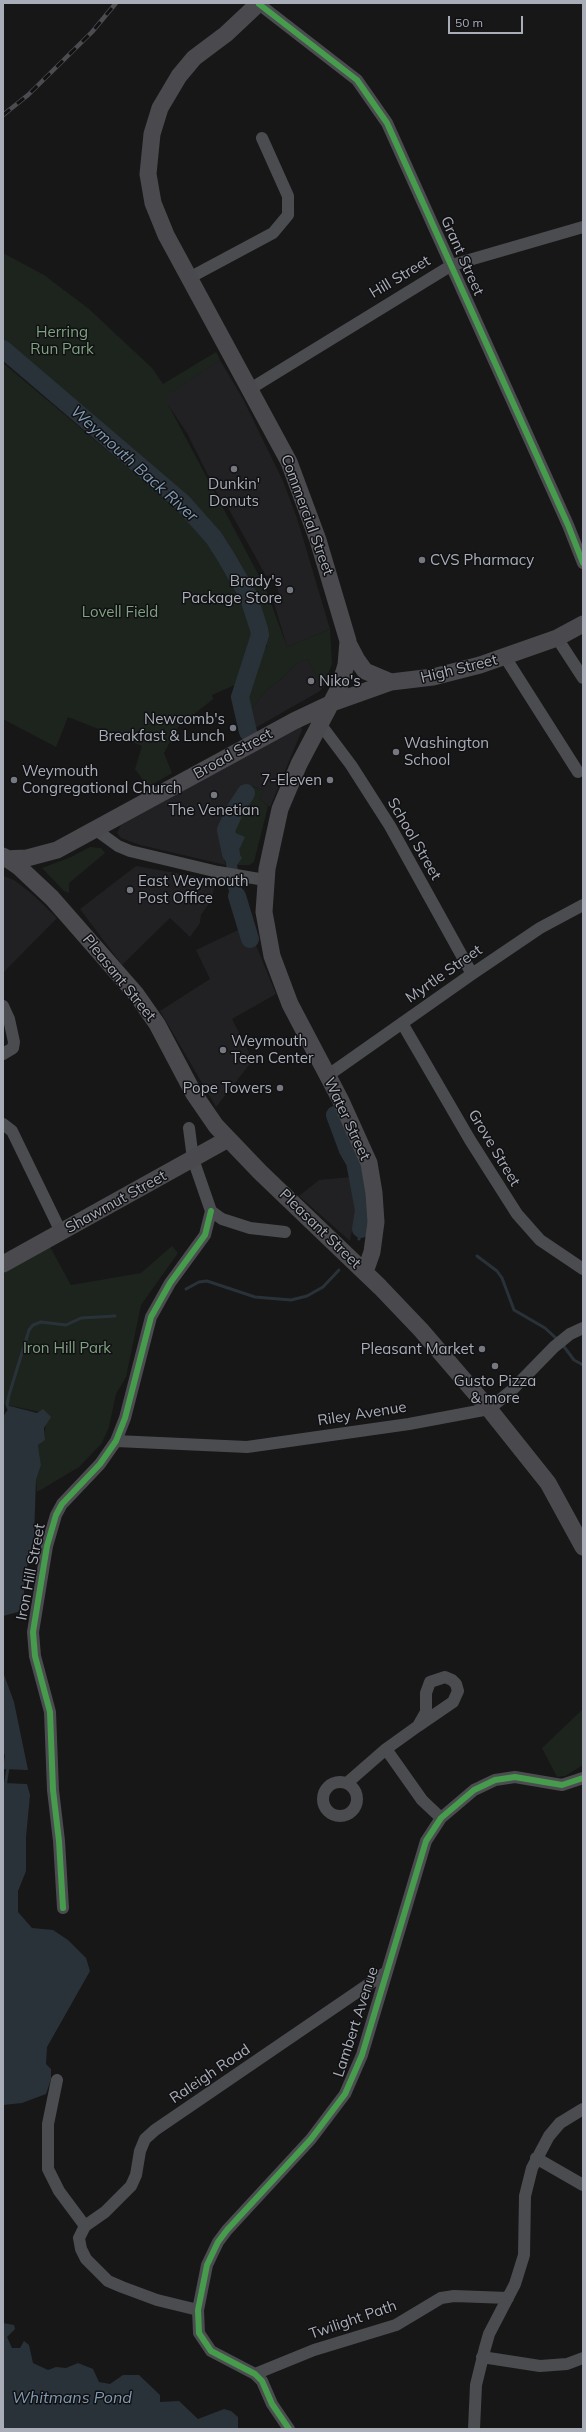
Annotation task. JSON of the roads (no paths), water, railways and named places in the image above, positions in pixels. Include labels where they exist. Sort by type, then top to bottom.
[{"type":"main road","name":"Commercial Street","points":[[258,879],[271,844],[282,804],[299,764],[321,725],[344,676],[348,641],[337,599],[307,508],[284,452],[166,235],[153,203],[148,174],[152,134],[160,108],[185,68],[259,3]]},
{"type":"main road","name":"High Street","points":[[332,703],[391,682],[433,677],[505,657],[557,638],[583,624]]},
{"type":"main road","points":[[348,641],[357,660],[365,671],[391,682]]},
{"type":"main road","name":"Broad Street","points":[[5,858],[47,853],[96,830],[288,725],[332,703]]},
{"type":"main road","name":"Pleasant Street","points":[[5,858],[32,878],[61,909],[148,1010],[201,1105],[228,1139],[365,1272],[421,1330],[489,1409],[548,1483],[583,1547]]},
{"type":"main road","name":"Water Street","points":[[258,879],[272,956],[290,1004],[358,1137],[372,1178],[375,1234],[365,1272]]},
{"type":"main road","name":"Shawmut Street","points":[[3,1264],[228,1139]]},
{"type":"street","name":"Grant Street","points":[[259,3],[347,71],[367,92],[395,140],[568,525],[583,563]]},
{"type":"street","points":[[189,278],[273,233],[288,215],[288,196],[262,138]]},
{"type":"street","name":"Hill Street","points":[[250,389],[452,265],[583,227]]},
{"type":"street","points":[[557,638],[583,678]]},
{"type":"street","points":[[505,657],[578,772]]},
{"type":"street","name":"School Street","points":[[321,725],[374,801],[472,974]]},
{"type":"street","points":[[96,830],[118,846],[130,851],[218,872],[258,879]]},
{"type":"street","name":"Myrtle Street","points":[[327,1076],[540,928],[583,905]]},
{"type":"street","points":[[3,1006],[12,1032],[8,1051]]},
{"type":"street","name":"Grove Street","points":[[402,1023],[470,1140],[517,1214],[540,1240],[583,1269]]},
{"type":"street","points":[[3,1124],[12,1131],[61,1232]]},
{"type":"street","points":[[189,1128],[193,1159],[211,1211],[222,1219],[250,1228],[285,1232]]},
{"type":"street","name":"Iron Hill Street","points":[[63,1908],[59,1840],[53,1790],[50,1712],[35,1656],[33,1619],[46,1546],[56,1515],[62,1504],[100,1464],[116,1441],[125,1418],[152,1317],[170,1283],[205,1235],[211,1211]]},
{"type":"street","points":[[489,1409],[511,1391],[554,1347],[570,1334],[583,1328]]},
{"type":"street","name":"Riley Avenue","points":[[116,1441],[239,1448],[409,1424],[489,1409]]},
{"type":"street","points":[[347,1783],[386,1749],[418,1726]]},
{"type":"street","points":[[386,1749],[422,1800],[441,1818]]},
{"type":"street","name":"Lambert Avenue","points":[[289,2429],[272,2404],[262,2381],[255,2374],[211,2351],[199,2333],[198,2310],[207,2265],[218,2242],[311,2139],[346,2094],[362,2055],[385,1973],[426,1841],[441,1818],[474,1790],[495,1780],[515,1777],[562,1785],[583,1778]]},
{"type":"street","name":"Raleigh Road","points":[[85,2226],[105,2212],[131,2186],[136,2175],[140,2150],[145,2139],[154,2130],[385,1973]]},
{"type":"street","points":[[57,2080],[48,2124],[48,2169],[59,2191],[85,2226],[79,2238],[81,2249],[86,2259],[108,2281],[157,2300],[198,2310]]},
{"type":"street","points":[[474,2429],[476,2385],[482,2357],[489,2334],[508,2298],[524,2255],[525,2196],[536,2158],[553,2131],[560,2123],[583,2109]]},
{"type":"street","points":[[536,2158],[583,2185]]},
{"type":"street","name":"Twilight Path","points":[[255,2374],[314,2350],[396,2325],[441,2298],[454,2296],[508,2298]]},
{"type":"street","points":[[482,2357],[540,2366],[566,2364],[583,2358]]},
{"type":"water","points":[[223,830],[228,830],[245,837],[238,852],[242,858],[237,865],[245,904],[244,920],[233,903],[228,888],[226,863],[221,850]]},
{"type":"water","points":[[10,1406],[37,1413],[43,1409],[51,1417],[44,1428],[45,1440],[38,1445],[41,1465],[36,1480],[34,1536],[24,1580],[24,1606],[18,1612],[3,1616],[3,1417]]},
{"type":"water","points":[[3,1672],[14,1702],[28,1770],[3,1769],[5,1755],[3,1752]]},
{"type":"water","points":[[3,1783],[27,1784],[30,1795],[26,1837],[26,1871],[18,1891],[18,1912],[32,1928],[53,1930],[68,1940],[86,1958],[90,1971],[47,2047],[46,2064],[51,2069],[51,2079],[46,2094],[22,2103],[3,2105]]},
{"type":"water","name":"Whitmans Pond","points":[[3,2323],[14,2325],[15,2329],[7,2337],[12,2348],[20,2348],[24,2341],[29,2345],[33,2363],[48,2370],[56,2367],[66,2368],[78,2363],[93,2369],[99,2382],[110,2384],[123,2375],[139,2375],[160,2395],[160,2402],[179,2401],[198,2419],[224,2409],[231,2411],[238,2417],[238,2429],[3,2429]]},
{"type":"waterway","name":"Weymouth Back River","points":[[3,349],[182,502],[214,538],[248,595],[259,629],[260,635],[240,697],[248,732]]},
{"type":"waterway","name":"Weymouth Back River","points":[[231,854],[226,830],[235,810],[246,793]]},
{"type":"waterway","name":"Weymouth Back River","points":[[237,896],[250,939]]},
{"type":"waterway","name":"Weymouth Back River","points":[[335,1115],[348,1150],[355,1162],[364,1210],[361,1229]]},
{"type":"waterway","name":"Weymouth Back River","points":[[359,1239],[361,1229],[364,1230]]},
{"type":"waterway","points":[[477,1256],[497,1271],[502,1278],[514,1310],[545,1328],[558,1340]]},
{"type":"waterway","name":"Weymouth Back River","points":[[186,1289],[199,1282],[207,1281],[255,1297],[291,1300],[307,1296],[323,1287],[339,1270]]},
{"type":"waterway","name":"Weymouth Back River","points":[[10,1411],[7,1405],[9,1395],[29,1330],[33,1325],[41,1322],[66,1325],[81,1318],[115,1316]]},
{"type":"waterway","points":[[562,1344],[574,1360],[583,1365]]},
{"type":"waterway","name":"Weymouth Back River","points":[[5,1787],[8,1767]]},
{"type":"railway","points":[[3,115],[28,95],[92,32],[116,3]]},
{"type":"place","name":"Dunkin' Donuts","points":[[234,469]]},
{"type":"place","name":"CVS Pharmacy","points":[[422,560]]},
{"type":"place","name":"Brady's Package Store","points":[[290,590]]},
{"type":"place","name":"Niko's","points":[[311,681]]},
{"type":"place","name":"Newcomb's Breakfast & Lunch","points":[[233,728]]},
{"type":"place","name":"Washington School","points":[[396,752]]},
{"type":"place","name":"Weymouth Congregational Church","points":[[14,780]]},
{"type":"place","name":"7-Eleven","points":[[330,780]]},
{"type":"place","name":"The Venetian","points":[[214,795]]},
{"type":"place","name":"East Weymouth Post Office","points":[[130,890]]},
{"type":"place","name":"Weymouth Teen Center","points":[[223,1050]]},
{"type":"place","name":"Pope Towers","points":[[280,1088]]},
{"type":"place","name":"Pleasant Market","points":[[482,1349]]},
{"type":"place","name":"Gusto Pizza & more","points":[[495,1366]]},
{"type":"park label","name":"Herring Run Park","points":[[62,340]]},
{"type":"park label","name":"Lovell Field","points":[[120,612]]},
{"type":"park label","name":"Iron Hill Park","points":[[67,1348]]}]
